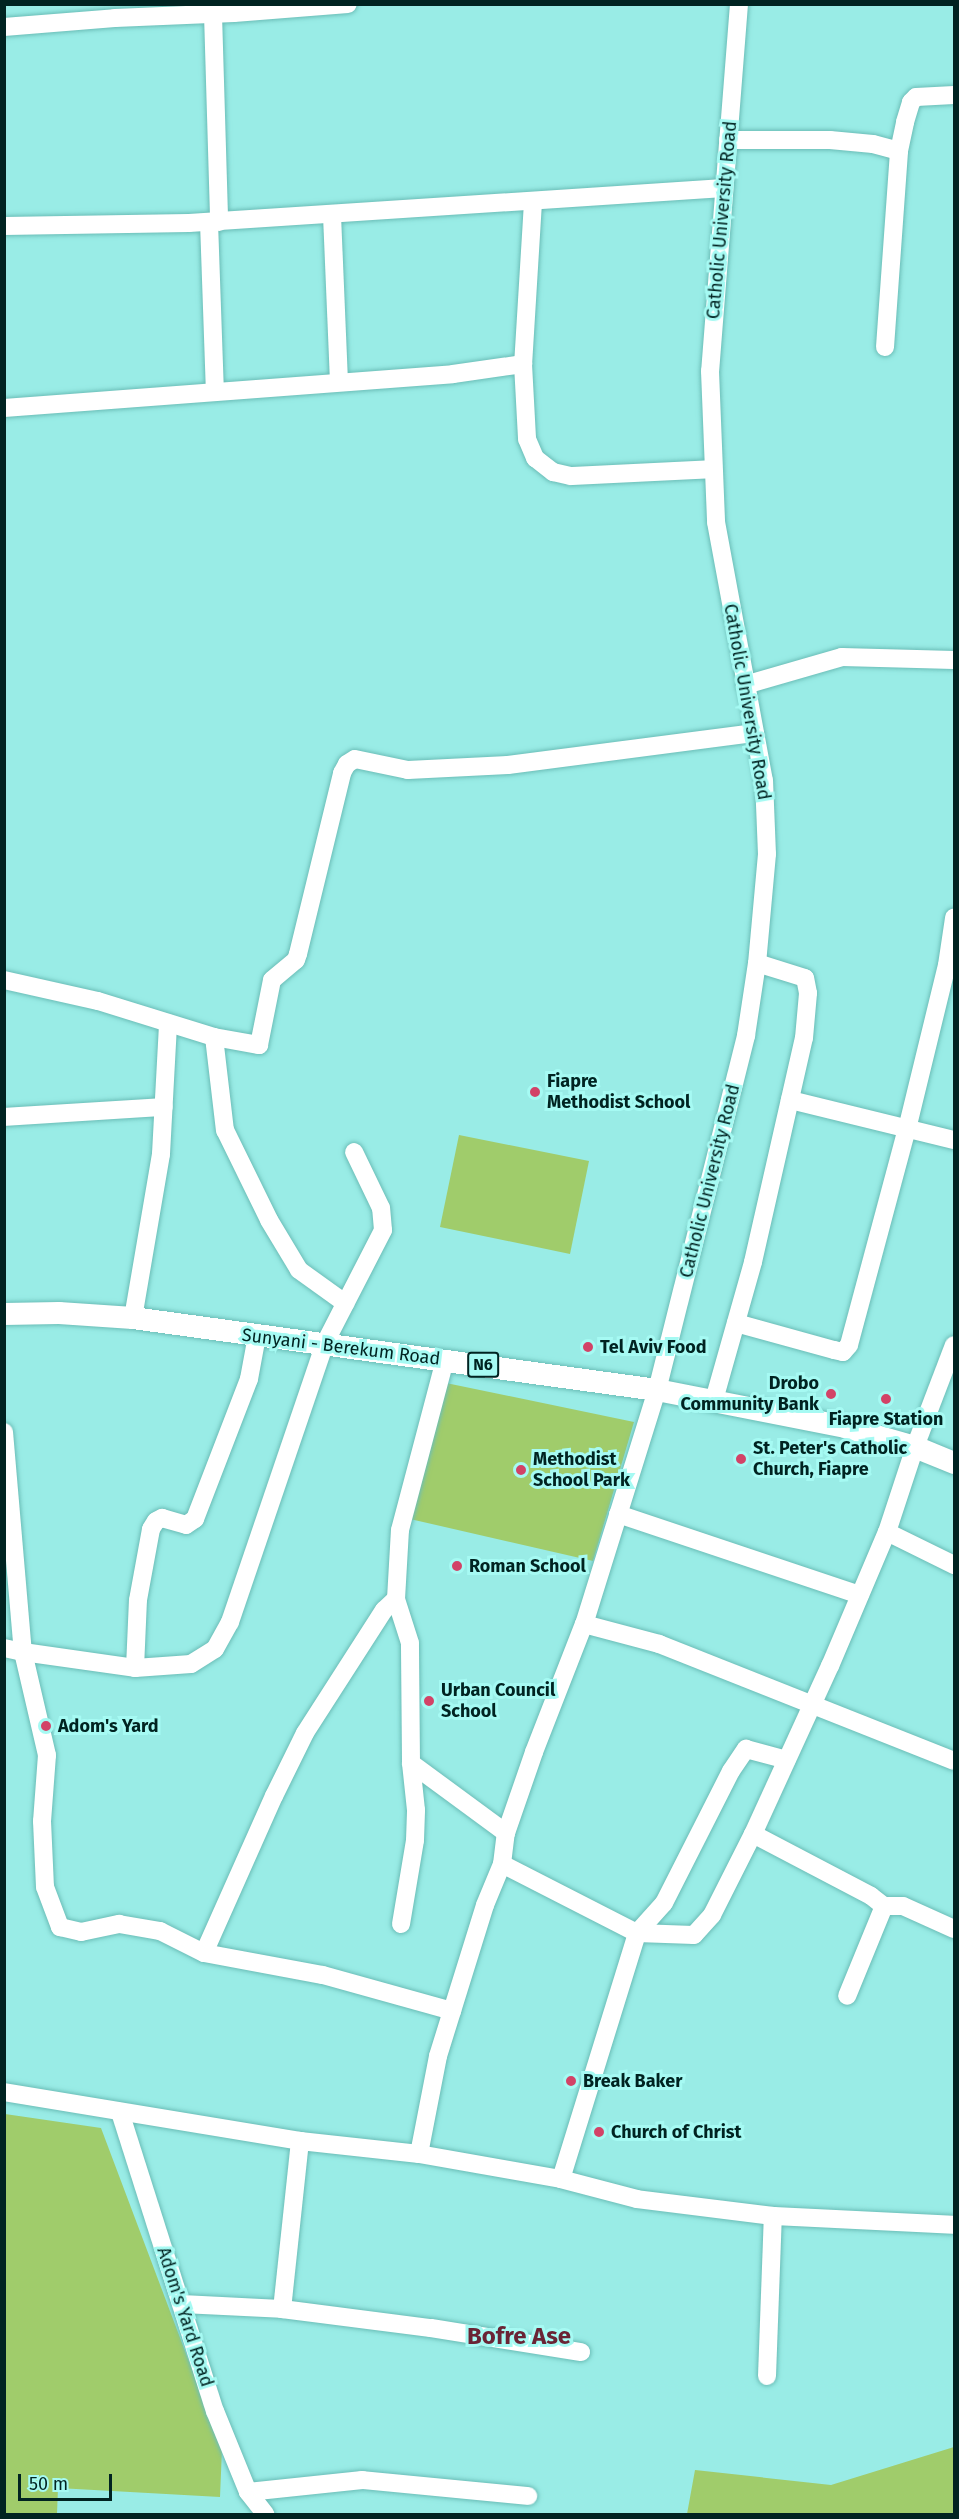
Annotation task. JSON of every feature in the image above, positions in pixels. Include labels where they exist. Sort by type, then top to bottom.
[{"type":"main road","name":"Sunyani - Berekum Road","points":[[4,1314],[59,1313],[133,1318],[657,1390],[845,1427],[915,1447],[954,1463]]},
{"type":"street","points":[[4,27],[115,18],[213,14],[234,9],[348,4]]},
{"type":"street","name":"Catholic University Road","points":[[420,2154],[438,2056],[485,1905],[502,1864],[506,1833],[534,1752],[584,1624],[657,1390],[746,1036],[757,963],[767,854],[764,780],[724,572],[712,469],[710,371],[736,5]]},
{"type":"street","points":[[213,14],[215,392]]},
{"type":"street","points":[[885,347],[899,151],[905,122],[911,102],[916,96],[954,95]]},
{"type":"street","points":[[728,140],[830,140],[873,144],[899,151]]},
{"type":"street","points":[[4,226],[214,222],[724,188]]},
{"type":"street","points":[[532,202],[523,364],[527,439],[535,458],[553,472],[571,476],[712,469]]},
{"type":"street","points":[[332,215],[339,381]]},
{"type":"street","points":[[4,408],[453,374],[523,364]]},
{"type":"street","points":[[745,685],[842,657],[954,660]]},
{"type":"street","points":[[4,980],[98,1001],[213,1037],[259,1045],[272,980],[291,965],[298,954],[342,773],[347,764],[355,759],[408,770],[508,765],[755,733]]},
{"type":"street","points":[[736,1323],[843,1352],[849,1345],[907,1129],[947,965],[954,918]]},
{"type":"street","points":[[714,1400],[753,1262],[804,1038],[808,993],[805,978],[757,963]]},
{"type":"street","points":[[133,1318],[161,1154],[168,1023]]},
{"type":"street","points":[[213,1037],[225,1130],[269,1220],[299,1270],[345,1303]]},
{"type":"street","points":[[790,1100],[954,1140]]},
{"type":"street","points":[[4,1117],[164,1107]]},
{"type":"street","points":[[4,1648],[135,1668],[191,1664],[215,1649],[230,1622],[324,1343],[383,1230],[381,1208],[354,1152]]},
{"type":"street","points":[[135,1668],[138,1600],[151,1528],[156,1521],[162,1518],[186,1525],[195,1519],[249,1379],[256,1336]]},
{"type":"street","points":[[502,1864],[638,1934],[694,1935],[712,1915],[753,1834],[812,1706],[887,1532],[915,1447],[954,1345]]},
{"type":"street","points":[[401,1924],[415,1840],[411,1763],[410,1643],[396,1599],[400,1530],[445,1360]]},
{"type":"street","points":[[4,1432],[23,1652],[47,1755],[42,1821],[45,1887],[60,1927],[81,1932],[119,1924],[160,1931],[204,1953],[323,1976],[452,2011]]},
{"type":"street","points":[[618,1514],[860,1595]]},
{"type":"street","points":[[887,1532],[954,1565]]},
{"type":"street","points":[[204,1953],[273,1797],[305,1733],[384,1610],[396,1599]]},
{"type":"street","points":[[584,1624],[659,1644],[954,1761]]},
{"type":"street","points":[[561,2179],[638,1934],[664,1903],[731,1771],[747,1749],[787,1760]]},
{"type":"street","points":[[411,1763],[506,1833]]},
{"type":"street","points":[[753,1834],[871,1896],[884,1906],[903,1906],[954,1929]]},
{"type":"street","points":[[846,1996],[884,1906]]},
{"type":"street","points":[[4,2092],[300,2141],[420,2154],[561,2179],[637,2199],[773,2216],[954,2225]]},
{"type":"street","name":"Adom's Yard Road","points":[[120,2112],[215,2411],[248,2492],[265,2514]]},
{"type":"street","points":[[282,2309],[300,2141]]},
{"type":"street","points":[[767,2376],[773,2216]]},
{"type":"street","points":[[181,2304],[282,2309],[431,2328],[581,2352]]},
{"type":"street","points":[[248,2492],[362,2480],[528,2496]]},
{"type":"green space","points":[[459,1135],[589,1161],[570,1254],[440,1227]]},
{"type":"green space","name":"Methodist School Park","points":[[446,1383],[634,1422],[593,1561],[410,1519]]},
{"type":"green space","points":[[5,2114],[101,2128],[222,2449],[220,2497],[58,2488],[57,2514],[5,2514]]},
{"type":"green space","points":[[954,2447],[954,2514],[687,2514],[695,2470],[831,2485]]},
{"type":"place","name":"Fiapre Methodist School","points":[[535,1092]]},
{"type":"place","name":"Tel Aviv Food","points":[[588,1347]]},
{"type":"place","name":"Drobo Community Bank","points":[[831,1394]]},
{"type":"place","name":"Fiapre Station","points":[[886,1399]]},
{"type":"place","name":"St. Peter's Catholic Church, Fiapre","points":[[741,1459]]},
{"type":"place","name":"Methodist School Park","points":[[521,1470]]},
{"type":"place","name":"Roman School","points":[[457,1566]]},
{"type":"place","name":"Urban Council School","points":[[429,1701]]},
{"type":"place","name":"Adom's Yard","points":[[46,1726]]},
{"type":"place","name":"Break Baker","points":[[571,2081]]},
{"type":"place","name":"Church of Christ","points":[[599,2132]]},
{"type":"district","name":"Bofre Ase","points":[[519,2337]]}]
